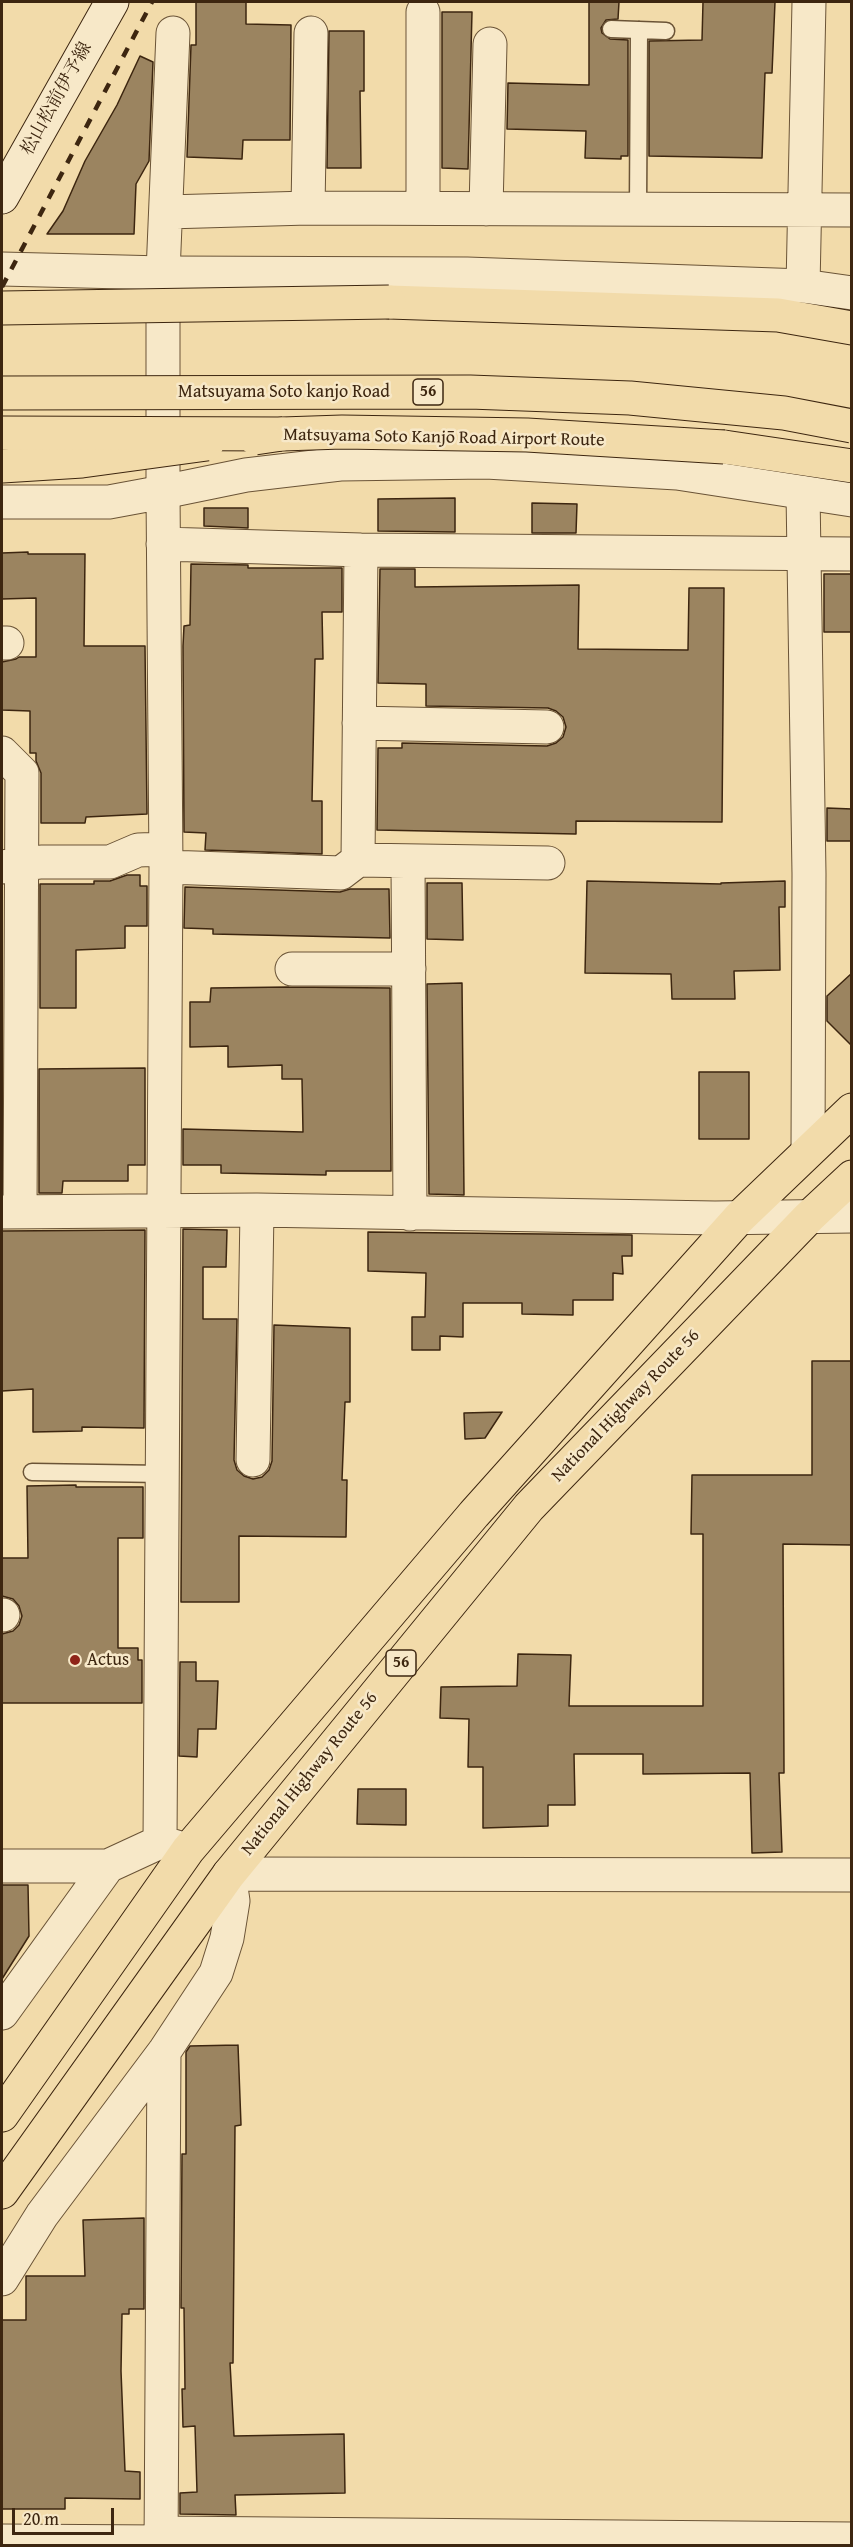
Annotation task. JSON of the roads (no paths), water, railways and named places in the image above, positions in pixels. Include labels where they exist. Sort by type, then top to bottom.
[{"type":"highway","points":[[2,308],[389,302],[778,315],[852,328]]},
{"type":"highway","name":"Matsuyama Soto kanjo Road","points":[[2,393],[470,392],[561,395],[630,398],[784,413],[852,426]]},
{"type":"highway","name":"Matsuyama Soto Kanjō Road Airport Route","points":[[2,466],[82,461],[282,434],[342,432],[527,435],[724,447],[852,466]]},
{"type":"highway","points":[[2,433],[282,434]]},
{"type":"highway","name":"56","points":[[2,2115],[174,1846],[739,1218],[808,1149],[852,1110]]},
{"type":"highway","name":"National Highway Route 56","points":[[2,2192],[229,1874],[529,1507],[808,1217],[852,1177]]},
{"type":"street","name":"松山松前伊予線","points":[[2,197],[112,2]]},
{"type":"street","points":[[803,286],[809,2]]},
{"type":"street","points":[[423,12],[423,208]]},
{"type":"street","points":[[2,1866],[108,1866],[174,1846],[163,1474],[162,1212],[166,858],[163,273],[172,33]]},
{"type":"street","points":[[308,208],[311,33]]},
{"type":"street","points":[[486,209],[490,44]]},
{"type":"street","points":[[167,212],[308,208],[852,210]]},
{"type":"street","points":[[2,269],[163,273],[467,274],[803,286],[852,293]]},
{"type":"street","points":[[2,502],[110,502],[246,475],[340,464],[486,462],[677,473],[852,501]]},
{"type":"street","points":[[803,493],[809,874],[808,1149]]},
{"type":"street","points":[[163,544],[361,550],[852,555]]},
{"type":"street","points":[[358,860],[361,550]]},
{"type":"street","points":[[359,723],[547,726]]},
{"type":"street","points":[[2,753],[22,773],[12,865],[10,1212],[256,1210],[739,1218],[852,1216]]},
{"type":"street","points":[[12,865],[110,862],[138,850],[166,858],[340,873],[358,860],[548,862]]},
{"type":"street","points":[[408,861],[410,1214]]},
{"type":"street","points":[[291,969],[409,969]]},
{"type":"street","points":[[253,1460],[256,1210]]},
{"type":"street","points":[[2,2013],[108,1866]]},
{"type":"street","points":[[2,2278],[42,2216],[164,2052],[216,1973],[227,1938],[233,1901],[229,1874],[852,1875]]},
{"type":"street","points":[[162,2540],[164,2052]]},
{"type":"street","points":[[2,2541],[803,2542],[852,2539]]},
{"type":"lane","points":[[611,29],[666,31]]},
{"type":"lane","points":[[638,209],[639,30]]},
{"type":"lane","points":[[32,1472],[163,1474]]},
{"type":"railway","points":[[2,287],[152,2]]},
{"type":"place","name":"Actus","points":[[75,1660]]}]
